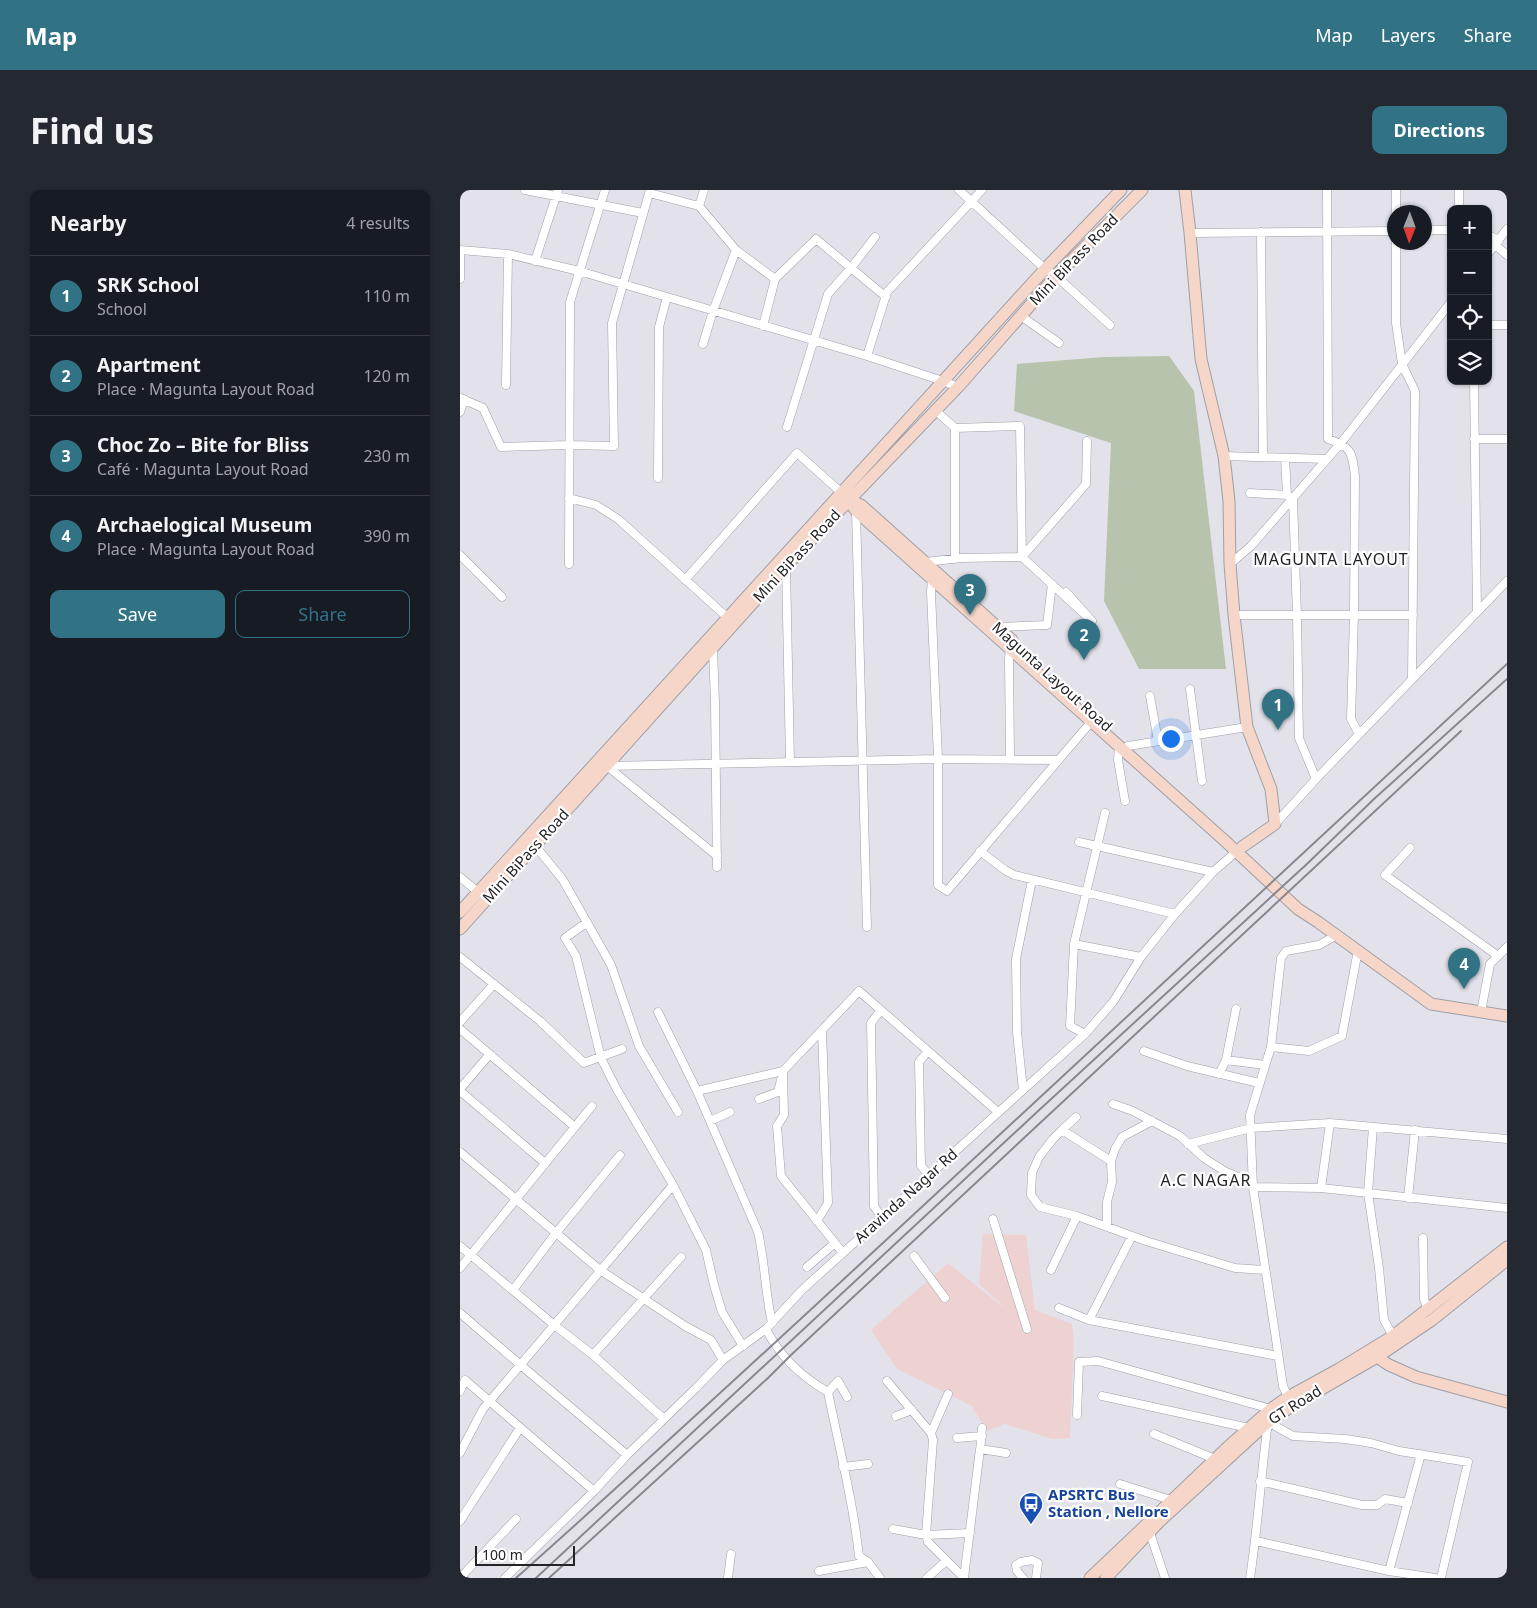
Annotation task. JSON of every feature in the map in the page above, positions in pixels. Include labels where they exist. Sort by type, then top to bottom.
[{"type":"main road","points":[[603,762],[728,618],[846,496],[943,381],[1045,269],[1121,190]]},
{"type":"main road","name":"Mini BiPass Road","points":[[460,929],[532,842],[603,762],[713,648],[846,496],[958,387],[1056,276],[1142,190]]},
{"type":"main road","points":[[1185,190],[1201,359],[1224,456],[1229,501],[1230,564],[1234,615],[1247,727],[1271,790],[1275,824],[1239,849]]},
{"type":"main road","name":"Magunta Layout Road","points":[[846,496],[856,511],[1091,722],[1124,747]]},
{"type":"main road","name":"Magunta Layout Road","points":[[846,496],[861,506],[926,562],[998,627],[1124,747],[1305,906],[1318,922],[1431,1004],[1507,1016]]},
{"type":"main road","points":[[460,912],[478,892],[532,842]]},
{"type":"main road","points":[[1090,1578],[1171,1500],[1271,1409],[1288,1397],[1393,1336],[1507,1246]]},
{"type":"main road","name":"GT Road","points":[[1106,1578],[1150,1532],[1268,1422],[1377,1357],[1432,1320],[1507,1260]]},
{"type":"main road","points":[[1377,1357],[1389,1366],[1416,1377],[1507,1402]]},
{"type":"street","points":[[525,190],[557,193],[600,205],[643,213]]},
{"type":"street","points":[[569,564],[570,302],[605,190]]},
{"type":"street","points":[[699,206],[704,190]]},
{"type":"street","points":[[959,190],[1045,269],[1056,276],[1110,325]]},
{"type":"street","points":[[867,356],[887,292],[982,190]]},
{"type":"street","points":[[1327,190],[1328,439],[1341,444],[1353,455],[1355,476],[1354,615],[1351,719],[1359,734]]},
{"type":"street","points":[[1396,190],[1396,205]]},
{"type":"street","points":[[1459,190],[1459,205]]},
{"type":"street","points":[[460,412],[462,399],[483,408],[501,447],[614,446],[612,323],[650,191],[699,206],[736,250],[775,279]]},
{"type":"street","points":[[535,261],[557,193]]},
{"type":"street","points":[[1491,250],[1507,229]]},
{"type":"street","points":[[1432,230],[1447,230]]},
{"type":"street","points":[[1190,233],[1387,231]]},
{"type":"street","points":[[1261,232],[1263,457]]},
{"type":"street","points":[[787,427],[828,294],[875,237]]},
{"type":"street","points":[[763,326],[775,279],[816,239],[886,297]]},
{"type":"street","points":[[1492,239],[1507,255]]},
{"type":"street","points":[[460,279],[460,250],[508,254],[579,271],[814,340],[958,387]]},
{"type":"street","points":[[703,344],[736,250]]},
{"type":"street","points":[[1396,250],[1396,323],[1402,364],[1415,391],[1412,679]]},
{"type":"street","points":[[506,385],[508,254]]},
{"type":"street","points":[[658,478],[658,327],[667,297]]},
{"type":"street","points":[[1230,564],[1251,546],[1290,497],[1341,444],[1447,307]]},
{"type":"street","points":[[1021,316],[1059,343]]},
{"type":"street","points":[[1492,325],[1507,325]]},
{"type":"street","points":[[1474,385],[1477,612]]},
{"type":"street","points":[[935,410],[955,428],[1020,426],[1022,557]]},
{"type":"street","points":[[955,428],[955,559]]},
{"type":"street","points":[[1474,439],[1507,439]]},
{"type":"street","points":[[1022,557],[1086,484],[1087,441]]},
{"type":"street","points":[[686,580],[796,453],[846,496]]},
{"type":"street","points":[[1224,456],[1327,459]]},
{"type":"street","points":[[1285,458],[1290,497],[1297,615],[1299,738],[1316,779]]},
{"type":"street","points":[[1250,493],[1290,497]]},
{"type":"street","points":[[569,498],[596,505],[618,519],[728,618]]},
{"type":"street","points":[[856,511],[867,927]]},
{"type":"street","points":[[460,555],[502,597]]},
{"type":"street","points":[[926,562],[1022,557],[1092,621],[1066,592]]},
{"type":"street","points":[[786,566],[790,762]]},
{"type":"street","points":[[932,578],[938,759],[938,885],[947,890],[1091,722]]},
{"type":"street","points":[[1275,824],[1507,581]]},
{"type":"street","points":[[998,627],[1047,625],[1052,584]]},
{"type":"street","points":[[1234,615],[1413,615]]},
{"type":"street","points":[[713,648],[717,867]]},
{"type":"street","points":[[1010,649],[1010,760]]},
{"type":"street","points":[[1190,689],[1202,780]]},
{"type":"street","points":[[1150,696],[1158,741]]},
{"type":"street","points":[[1125,801],[1118,760],[1124,747],[1247,727]]},
{"type":"street","points":[[603,762],[716,764],[938,759],[1058,760]]},
{"type":"street","points":[[603,762],[717,856]]},
{"type":"street","points":[[1085,1034],[1070,1026],[1074,944],[1105,814]]},
{"type":"street","points":[[532,842],[563,880],[611,965],[639,1046],[678,1112]]},
{"type":"street","points":[[1079,842],[1213,872]]},
{"type":"street","points":[[1410,848],[1385,875],[1498,956]]},
{"type":"street","name":"Aravinda Nagar Rd","points":[[505,1578],[723,1360],[766,1329],[802,1290],[1085,1034],[1113,1002],[1141,957],[1175,914],[1213,872],[1239,849]]},
{"type":"street","points":[[980,851],[1010,873],[1175,914]]},
{"type":"street","points":[[460,877],[478,892]]},
{"type":"street","points":[[1023,1090],[1017,1032],[1016,959],[1032,880]]},
{"type":"street","points":[[586,923],[565,938],[576,956],[601,1058],[616,1088],[673,1184],[706,1250],[722,1312],[742,1346]]},
{"type":"street","points":[[1288,1397],[1283,1386],[1278,1356],[1253,1185],[1250,1115],[1271,1047],[1280,963],[1284,954],[1291,950],[1319,945],[1337,935]]},
{"type":"street","points":[[1074,944],[1141,957]]},
{"type":"street","points":[[1481,1012],[1490,964],[1507,947]]},
{"type":"street","points":[[1271,1047],[1309,1051],[1342,1036],[1358,950]]},
{"type":"street","points":[[460,957],[540,1022],[584,1063],[622,1049]]},
{"type":"street","points":[[460,1022],[494,984]]},
{"type":"street","points":[[758,1099],[778,1092],[783,1071],[859,991],[998,1112]]},
{"type":"street","points":[[1219,1074],[1226,1060],[1236,1009]]},
{"type":"street","points":[[881,1010],[870,1023],[874,1206],[882,1218]]},
{"type":"street","points":[[658,1012],[697,1091],[758,1232],[767,1302],[772,1322]]},
{"type":"street","points":[[460,1029],[575,1127]]},
{"type":"street","points":[[818,1221],[828,1203],[822,1030]]},
{"type":"street","points":[[1144,1051],[1187,1066],[1259,1083]]},
{"type":"street","points":[[928,1052],[920,1062],[921,1166],[929,1175]]},
{"type":"street","points":[[490,1054],[460,1090],[545,1163]]},
{"type":"street","points":[[1226,1060],[1266,1065]]},
{"type":"street","points":[[697,1091],[783,1071]]},
{"type":"street","points":[[783,1071],[784,1115],[778,1126],[781,1176],[843,1253]]},
{"type":"street","points":[[1113,1104],[1133,1111],[1180,1136],[1204,1158],[1226,1172],[1253,1185],[1321,1188],[1507,1208]]},
{"type":"street","points":[[460,1268],[592,1106]]},
{"type":"street","points":[[710,1121],[730,1112]]},
{"type":"street","points":[[1076,1117],[1053,1139],[1039,1158],[1032,1173],[1031,1194],[1040,1207],[1077,1216],[1132,1236],[1235,1268],[1265,1270]]},
{"type":"street","points":[[1107,1227],[1107,1202],[1112,1182],[1111,1160],[1115,1149],[1122,1138],[1152,1121]]},
{"type":"street","points":[[1321,1188],[1330,1123]]},
{"type":"street","points":[[1188,1144],[1251,1128],[1330,1123],[1507,1139]]},
{"type":"street","points":[[1373,1127],[1368,1193],[1379,1268],[1384,1320],[1393,1336]]},
{"type":"street","points":[[1062,1130],[1111,1160]]},
{"type":"street","points":[[1408,1198],[1415,1130]]},
{"type":"street","points":[[460,1152],[600,1270],[685,1326],[711,1340],[723,1360]]},
{"type":"street","points":[[513,1290],[556,1233],[620,1155]]},
{"type":"street","points":[[460,1453],[463,1439],[482,1409],[673,1184]]},
{"type":"street","points":[[1051,1270],[1077,1216]]},
{"type":"street","points":[[993,1218],[1027,1329]]},
{"type":"street","points":[[1089,1320],[1132,1236]]},
{"type":"street","points":[[1423,1238],[1424,1299],[1428,1310]]},
{"type":"street","points":[[807,1267],[835,1243]]},
{"type":"street","points":[[460,1246],[592,1355],[664,1419]]},
{"type":"street","points":[[592,1355],[681,1256]]},
{"type":"street","points":[[914,1256],[945,1298]]},
{"type":"street","points":[[1059,1308],[1089,1320],[1278,1356]]},
{"type":"street","points":[[460,1313],[520,1366],[627,1455]]},
{"type":"street","points":[[766,1329],[774,1345],[794,1368],[828,1392],[855,1518],[859,1556],[868,1562],[880,1578]]},
{"type":"street","points":[[1077,1415],[1079,1362],[1098,1361],[1271,1409]]},
{"type":"street","points":[[460,1391],[463,1378],[594,1490]]},
{"type":"street","points":[[828,1392],[838,1381],[847,1397]]},
{"type":"street","points":[[887,1381],[932,1432]]},
{"type":"street","points":[[948,1394],[932,1432],[926,1534],[928,1542],[964,1578]]},
{"type":"street","points":[[1102,1396],[1249,1428]]},
{"type":"street","points":[[896,1416],[912,1410]]},
{"type":"street","points":[[1250,1578],[1256,1541],[1260,1481],[1268,1422],[1293,1436],[1345,1439],[1468,1462],[1441,1578]]},
{"type":"street","points":[[460,1521],[520,1428]]},
{"type":"street","points":[[958,1438],[982,1432],[964,1578]]},
{"type":"street","points":[[1154,1434],[1215,1459]]},
{"type":"street","points":[[980,1454],[980,1449],[1006,1453]]},
{"type":"street","points":[[1389,1570],[1421,1454]]},
{"type":"street","points":[[843,1466],[868,1464]]},
{"type":"street","points":[[1260,1481],[1362,1505],[1377,1505],[1384,1499],[1408,1503]]},
{"type":"street","points":[[1120,1484],[1171,1500]]},
{"type":"street","points":[[460,1578],[516,1519]]},
{"type":"street","points":[[893,1529],[926,1534],[970,1533]]},
{"type":"street","points":[[1150,1532],[1165,1578]]},
{"type":"street","points":[[1256,1541],[1434,1578]]},
{"type":"street","points":[[728,1578],[731,1554]]},
{"type":"street","points":[[1023,1578],[1017,1571],[1016,1565],[1032,1560],[1038,1563],[1036,1578]]},
{"type":"street","points":[[927,1578],[946,1561]]},
{"type":"street","points":[[819,1571],[868,1562]]},
{"type":"shaded area","points":[[983,1234],[1026,1235],[1035,1310],[1072,1324],[1074,1341],[1070,1438],[1052,1439],[1005,1424],[987,1431],[972,1406],[897,1369],[871,1330],[948,1263],[1007,1310],[979,1284]]},
{"type":"green space","points":[[1169,356],[1194,391],[1226,669],[1139,669],[1104,601],[1111,443],[1014,411],[1017,364],[1104,357]]},
{"type":"railway","points":[[516,1578],[764,1353],[1507,664]]},
{"type":"railway","points":[[536,1578],[1308,863],[1374,799],[1507,679]]},
{"type":"railway","points":[[549,1578],[768,1378],[1461,731]]},
{"type":"place","name":"Choc Zo – Bite for Bliss","points":[[970,615]]},
{"type":"place","name":"Apartment","points":[[1084,660]]},
{"type":"place","name":"SRK School","points":[[1278,730]]},
{"type":"place","name":"Archaelogical Museum","points":[[1464,989]]},
{"type":"place","name":"APSRTC Bus Station , Nellore","points":[[1031,1525]]},
{"type":"district","name":"MAGUNTA LAYOUT","points":[[1331,559]]},
{"type":"district","name":"A.C NAGAR","points":[[1206,1180]]}]
